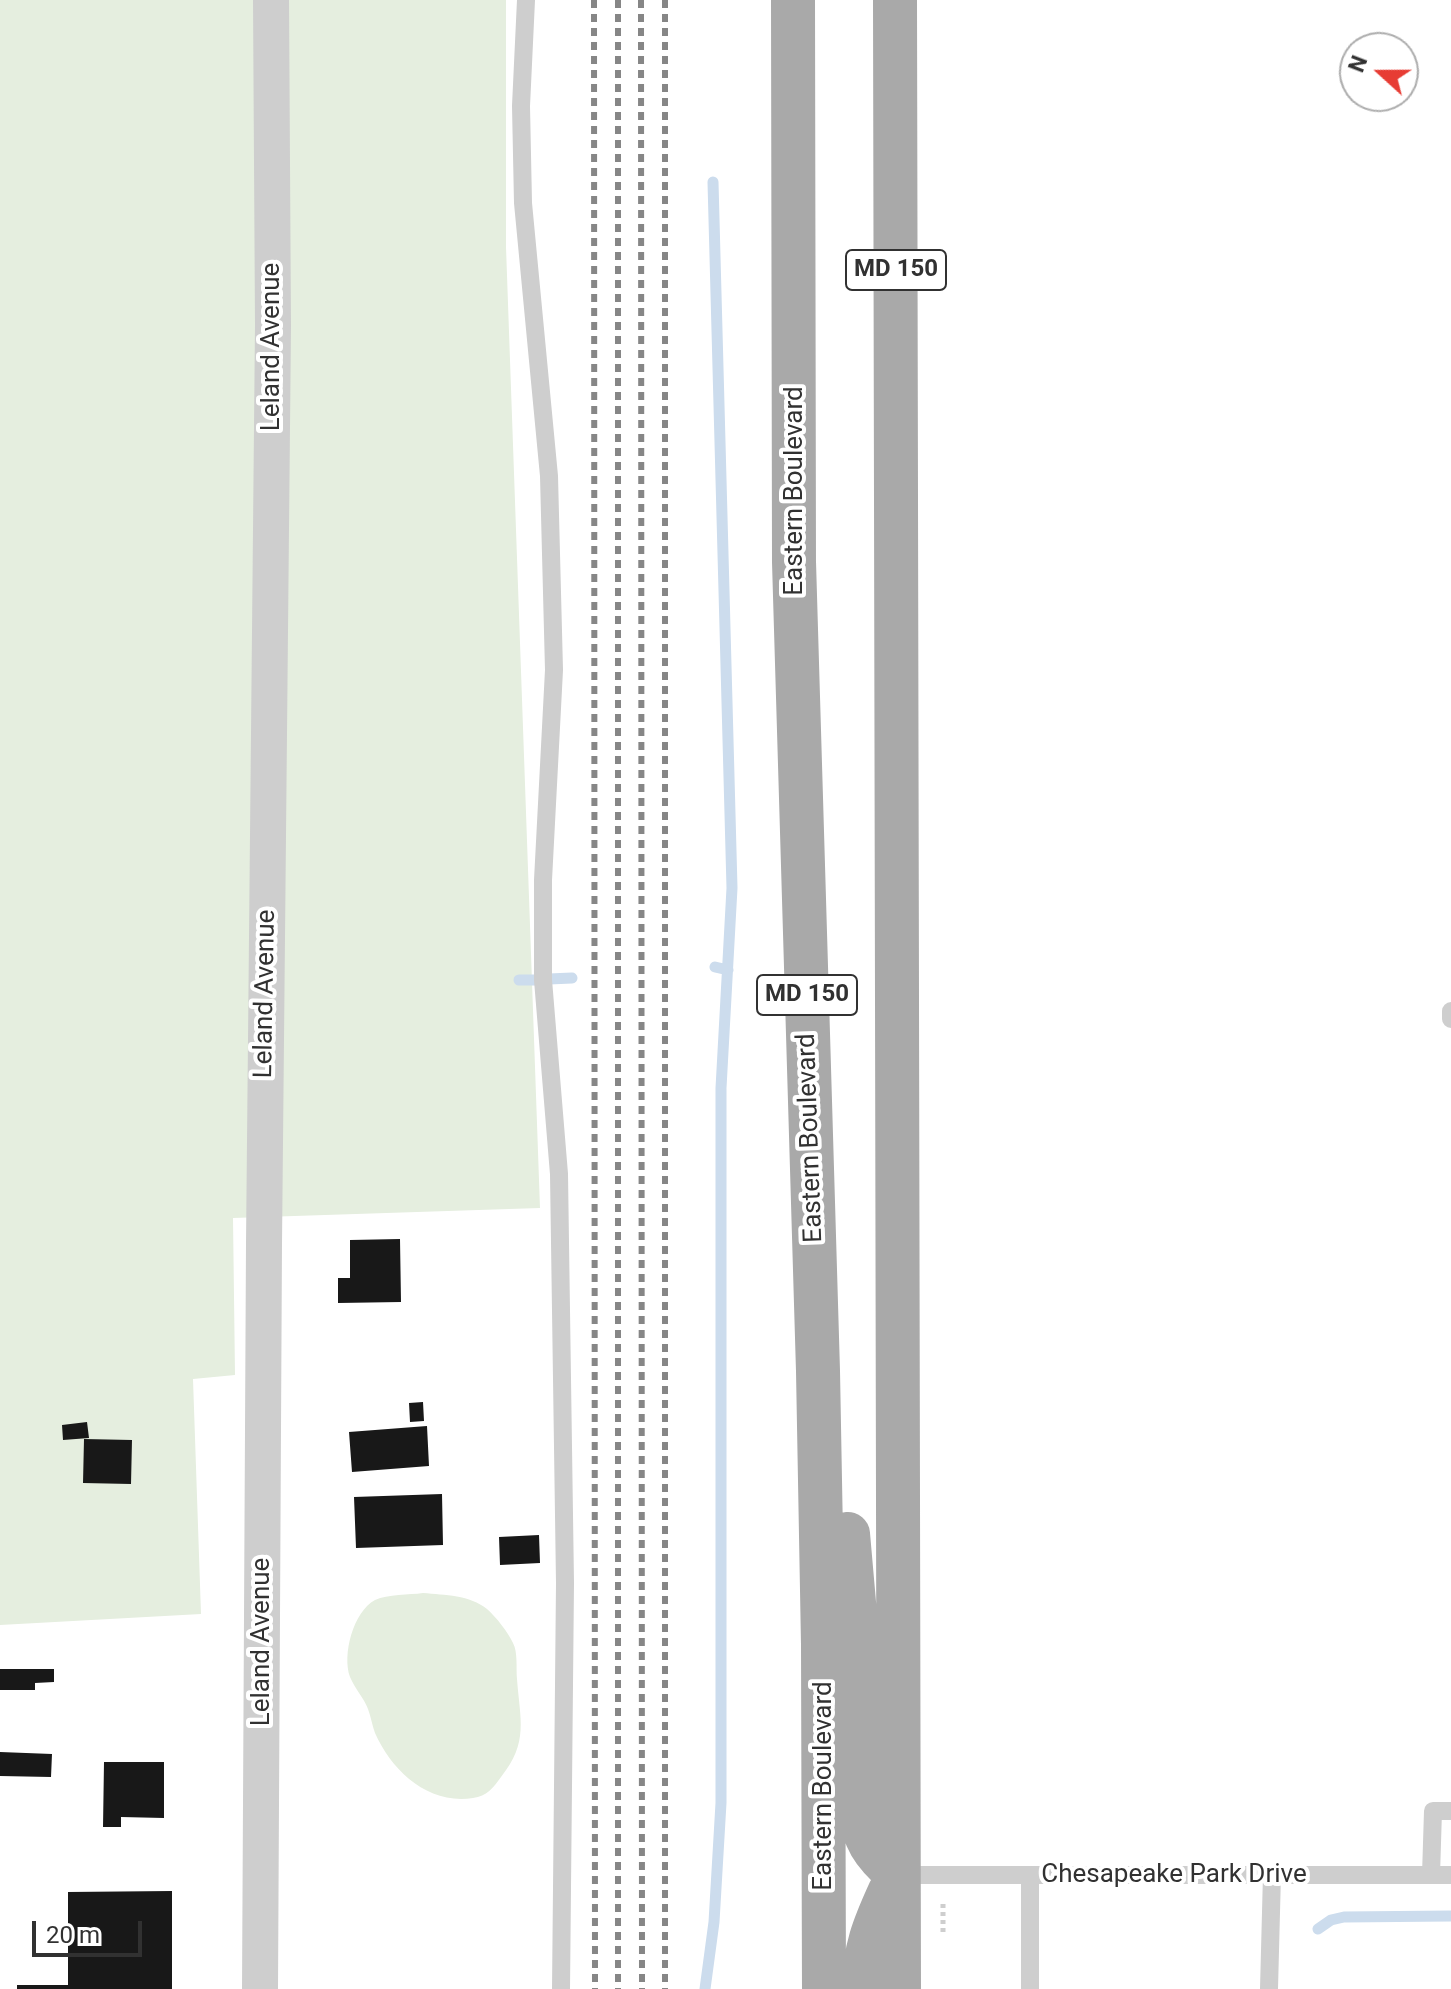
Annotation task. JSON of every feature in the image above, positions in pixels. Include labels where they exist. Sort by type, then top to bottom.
[{"type":"main road","name":"Eastern Boulevard","points":[[793,0],[794,562],[818,1371],[824,1989]]},
{"type":"main road","name":"MD 150","points":[[895,0],[899,1989]]},
{"type":"main road","points":[[896,71],[906,0]]},
{"type":"main road","points":[[818,1371],[845,1489],[855,1614],[858,1806],[863,1834],[879,1859],[898,1875],[872,1930],[864,1960],[864,1989]]},
{"type":"street","name":"Leland Avenue","points":[[260,1989],[273,325],[271,0]]},
{"type":"lane","points":[[526,0],[521,106],[523,203],[549,476],[554,670],[543,880],[543,980],[559,1174],[565,1583],[561,1989]]},
{"type":"lane","points":[[1451,1011],[1451,1019]]},
{"type":"lane","points":[[1431,1875],[1433,1811],[1451,1811]]},
{"type":"lane","points":[[1269,1989],[1272,1874]]},
{"type":"lane","name":"Chesapeake Park Drive","points":[[898,1875],[1451,1875]]},
{"type":"lane","points":[[1030,1875],[1030,1989]]},
{"type":"green space","points":[[0,0],[506,0],[506,247],[540,1208],[233,1218],[235,1375],[193,1379],[201,1614],[0,1625]]},
{"type":"green space","points":[[423,1593],[457,1596],[480,1604],[498,1620],[515,1647],[521,1719],[519,1741],[516,1753],[498,1781],[478,1797],[457,1799],[441,1796],[427,1791],[402,1772],[382,1747],[366,1705],[350,1677],[347,1657],[351,1635],[367,1606],[386,1597]]},
{"type":"building","points":[[400,1239],[401,1302],[338,1303],[338,1278],[350,1278],[350,1240]]},
{"type":"building","points":[[423,1402],[424,1421],[410,1422],[409,1403]]},
{"type":"building","points":[[87,1422],[89,1438],[63,1440],[62,1425]]},
{"type":"building","points":[[427,1426],[429,1466],[352,1472],[349,1432]]},
{"type":"building","points":[[84,1439],[132,1440],[131,1484],[83,1483]]},
{"type":"building","points":[[442,1494],[443,1545],[356,1548],[354,1497]]},
{"type":"building","points":[[539,1535],[540,1563],[500,1565],[499,1537]]},
{"type":"building","points":[[0,1669],[54,1669],[54,1682],[35,1683],[35,1690],[0,1690]]},
{"type":"building","points":[[0,1752],[52,1754],[51,1777],[0,1776]]},
{"type":"building","points":[[104,1762],[164,1762],[164,1818],[121,1817],[121,1827],[103,1827]]},
{"type":"building","points":[[172,1891],[172,1989],[17,1989],[17,1985],[68,1985],[68,1892]]},
{"type":"waterway","points":[[705,1989],[714,1922],[721,1803],[721,1088],[732,888],[713,182]]},
{"type":"waterway","points":[[715,967],[728,970]]},
{"type":"waterway","points":[[549,979],[572,978]]},
{"type":"waterway","points":[[519,980],[537,980]]},
{"type":"waterway","points":[[1318,1929],[1331,1920],[1344,1917],[1451,1916]]},
{"type":"railway","points":[[594,0],[595,1989]]},
{"type":"railway","points":[[618,0],[618,1989]]},
{"type":"railway","points":[[641,0],[642,1989]]},
{"type":"railway","points":[[665,0],[665,1989]]}]
